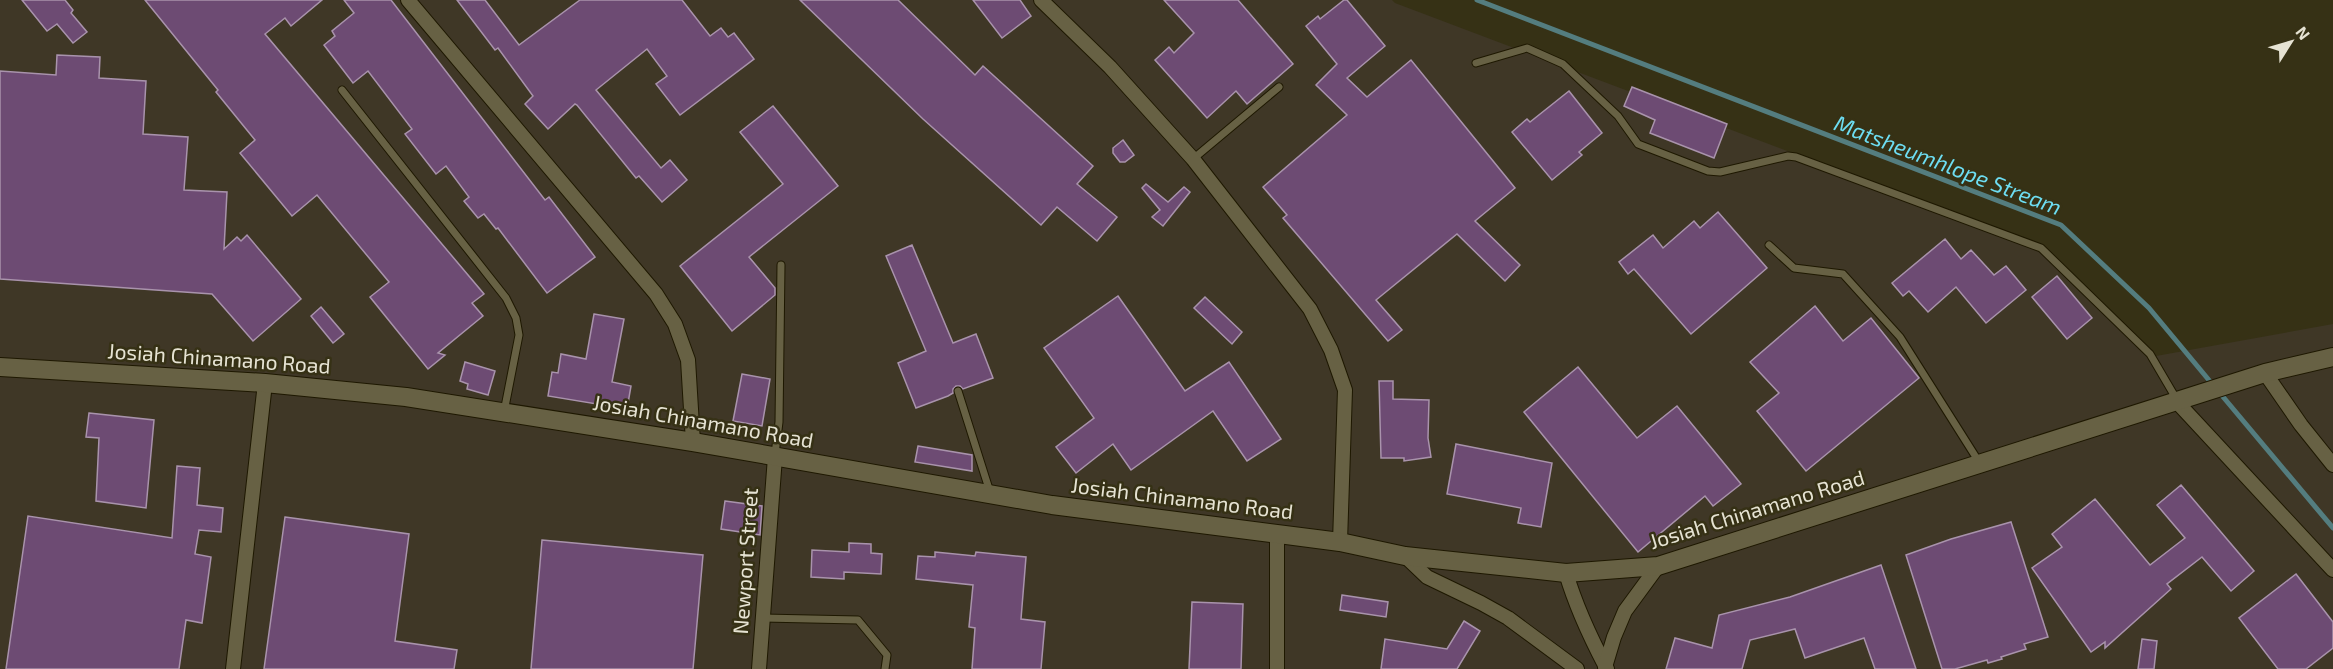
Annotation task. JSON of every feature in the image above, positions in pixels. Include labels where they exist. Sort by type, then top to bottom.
[{"type":"street","points":[[408,0],[661,301],[675,324],[688,360],[693,441]]},
{"type":"street","points":[[1041,0],[1110,67],[1193,159],[1310,309],[1331,350],[1345,390],[1340,542]]},
{"type":"street","name":"Josiah Chinamano Road","points":[[0,367],[265,383],[406,397],[693,441],[1052,505],[1340,542],[1405,556],[1566,573],[1658,566],[2265,373],[2333,357]]},
{"type":"street","points":[[2265,373],[2301,425],[2333,465]]},
{"type":"street","points":[[233,669],[265,383]]},
{"type":"street","points":[[2181,400],[2333,570]]},
{"type":"street","name":"Newport Street","points":[[759,669],[775,457]]},
{"type":"street","points":[[1276,669],[1277,534]]},
{"type":"street","points":[[1405,556],[1427,577],[1508,618],[1577,669]]},
{"type":"street","points":[[1606,668],[1614,638],[1625,611],[1658,566]]},
{"type":"street","points":[[1566,573],[1580,615],[1606,668]]},
{"type":"lane","points":[[1476,63],[1527,48],[1553,58],[1563,64],[1618,116],[1638,144],[1708,171],[1720,172],[1788,156],[1796,157],[2041,248],[2150,354],[2181,400]]},
{"type":"lane","points":[[1193,159],[1279,87]]},
{"type":"lane","points":[[342,90],[506,298],[516,318],[519,335],[504,412]]},
{"type":"lane","points":[[1769,245],[1794,268],[1843,274],[1900,337],[1981,464]]},
{"type":"lane","points":[[775,457],[779,422],[781,265]]},
{"type":"lane","points":[[958,391],[991,494]]},
{"type":"lane","points":[[763,618],[858,620],[887,655],[885,669]]},
{"type":"shaded area","points":[[0,0],[1392,0],[2042,247],[2156,356],[2333,324],[2333,669],[0,669]]},
{"type":"building","points":[[22,0],[65,0],[73,10],[71,13],[87,32],[73,43],[57,24],[47,31]]},
{"type":"building","points":[[145,0],[322,0],[291,26],[285,18],[265,34],[484,294],[472,303],[483,316],[438,353],[445,355],[428,369],[370,297],[389,282],[317,195],[292,216],[240,153],[255,140]]},
{"type":"building","points":[[344,0],[391,0],[545,200],[549,197],[595,257],[547,293],[498,228],[496,229],[484,214],[478,218],[464,201],[469,197],[446,166],[436,174],[405,134],[412,129],[368,71],[353,83],[324,45],[335,36],[332,31],[354,13]]},
{"type":"building","points":[[457,0],[485,0],[519,45],[580,0],[682,0],[710,36],[721,28],[728,37],[734,33],[754,59],[680,115],[656,84],[667,76],[647,49],[596,90],[661,168],[670,160],[687,180],[662,202],[639,176],[636,178],[577,105],[575,104],[548,129],[525,104],[533,96],[498,48],[495,50]]},
{"type":"building","points":[[800,0],[898,0],[975,75],[983,66],[1093,166],[1077,184],[1117,217],[1097,241],[1057,207],[1041,225],[923,119]]},
{"type":"building","points":[[973,0],[1020,0],[1031,16],[1002,38]]},
{"type":"building","points":[[1164,0],[1238,0],[1293,64],[1247,104],[1236,91],[1207,118],[1155,60],[1169,47],[1174,53],[1194,33]]},
{"type":"building","points":[[1347,0],[1385,46],[1347,78],[1367,97],[1411,60],[1515,188],[1475,221],[1520,265],[1505,281],[1457,234],[1376,300],[1402,330],[1388,341],[1283,218],[1287,215],[1263,187],[1347,115],[1316,85],[1337,64],[1306,26],[1318,16],[1320,19]]},
{"type":"building","points":[[57,55],[100,57],[99,78],[146,81],[143,134],[188,137],[184,190],[227,192],[224,249],[237,237],[241,241],[247,235],[301,299],[253,341],[212,294],[0,279],[0,71],[56,75]]},
{"type":"building","points":[[1632,87],[1727,124],[1714,158],[1650,133],[1655,120],[1624,106]]},
{"type":"building","points":[[1569,91],[1602,133],[1579,152],[1582,155],[1552,180],[1512,132],[1527,119],[1530,122]]},
{"type":"building","points":[[773,106],[838,186],[749,257],[775,288],[775,295],[732,331],[680,266],[783,184],[740,132]]},
{"type":"building","points":[[1123,140],[1134,155],[1125,162],[1120,162],[1113,153],[1113,148]]},
{"type":"building","points":[[1146,184],[1168,202],[1184,187],[1190,192],[1163,226],[1152,217],[1160,210],[1142,188]]},
{"type":"building","points":[[1718,212],[1767,268],[1691,334],[1634,269],[1628,274],[1619,262],[1653,235],[1663,248],[1694,221],[1700,228]]},
{"type":"building","points":[[1945,239],[1961,259],[1971,250],[1994,275],[2006,266],[2026,290],[1986,323],[1956,287],[1928,312],[1909,291],[1903,296],[1892,283]]},
{"type":"building","points":[[912,245],[953,343],[976,334],[993,378],[963,389],[956,386],[953,393],[948,396],[916,408],[898,363],[926,351],[886,256]]},
{"type":"building","points":[[2057,276],[2092,318],[2067,339],[2032,297]]},
{"type":"building","points":[[1118,296],[1185,391],[1229,362],[1281,439],[1247,461],[1213,411],[1131,470],[1113,444],[1076,473],[1056,447],[1094,418],[1044,348]]},
{"type":"building","points":[[1205,297],[1242,332],[1232,344],[1194,308]]},
{"type":"building","points":[[1815,306],[1843,341],[1871,318],[1919,378],[1806,471],[1757,411],[1779,393],[1750,362]]},
{"type":"building","points":[[321,307],[344,334],[333,343],[311,316]]},
{"type":"building","points":[[594,314],[624,319],[612,382],[631,386],[627,409],[548,396],[552,372],[558,373],[561,354],[586,359]]},
{"type":"building","points":[[465,362],[495,371],[488,395],[467,389],[468,384],[460,381]]},
{"type":"building","points":[[1578,367],[1637,438],[1677,406],[1741,484],[1713,506],[1705,496],[1638,552],[1524,412]]},
{"type":"building","points":[[742,374],[770,379],[762,426],[733,421]]},
{"type":"building","points":[[1379,381],[1393,381],[1393,399],[1429,400],[1428,438],[1431,457],[1404,461],[1404,458],[1381,458]]},
{"type":"building","points":[[89,413],[154,420],[146,508],[96,501],[99,438],[86,437]]},
{"type":"building","points":[[1456,444],[1552,463],[1541,527],[1518,523],[1521,508],[1447,494]]},
{"type":"building","points":[[918,446],[972,455],[972,471],[915,462]]},
{"type":"building","points":[[177,466],[200,468],[197,505],[223,508],[221,532],[199,530],[195,554],[211,557],[202,623],[186,620],[179,669],[6,669],[28,516],[172,538]]},
{"type":"building","points":[[2181,485],[2254,571],[2231,591],[2202,557],[2167,584],[2171,589],[2105,648],[2105,642],[2091,652],[2032,568],[2062,547],[2052,534],[2095,499],[2150,565],[2185,538],[2157,505]]},
{"type":"building","points":[[725,501],[762,506],[760,535],[721,529]]},
{"type":"building","points":[[285,517],[409,534],[395,641],[457,650],[454,669],[264,669]]},
{"type":"building","points":[[2011,522],[2048,637],[2024,644],[2026,649],[2001,657],[2002,659],[1988,663],[1987,660],[1955,669],[1942,669],[1906,555]]},
{"type":"building","points":[[542,540],[703,555],[693,669],[531,669]]},
{"type":"building","points":[[849,543],[871,544],[871,553],[882,554],[881,574],[844,572],[844,579],[811,577],[812,550],[849,552]]},
{"type":"building","points":[[935,552],[975,556],[976,552],[1026,557],[1021,619],[1045,622],[1041,669],[972,669],[975,628],[969,627],[973,585],[916,579],[918,556],[935,557]]},
{"type":"building","points":[[1881,565],[1916,669],[1875,669],[1864,638],[1805,658],[1795,629],[1750,640],[1742,669],[1666,669],[1675,638],[1712,648],[1719,615],[1790,597]]},
{"type":"building","points":[[2296,574],[2333,622],[2333,648],[2306,669],[2278,669],[2239,618]]},
{"type":"building","points":[[1342,595],[1388,602],[1386,617],[1340,610]]},
{"type":"building","points":[[1192,602],[1243,604],[1241,669],[1189,669]]},
{"type":"building","points":[[1464,621],[1480,631],[1457,669],[1381,669],[1385,639],[1447,649]]},
{"type":"building","points":[[2142,639],[2157,641],[2154,669],[2138,669]]},
{"type":"waterway","name":"Matsheumhlope Stream","points":[[1477,0],[2061,225],[2149,308],[2213,385]]},
{"type":"waterway","name":"Matsheumhlope Stream","points":[[2219,392],[2333,528]]}]
